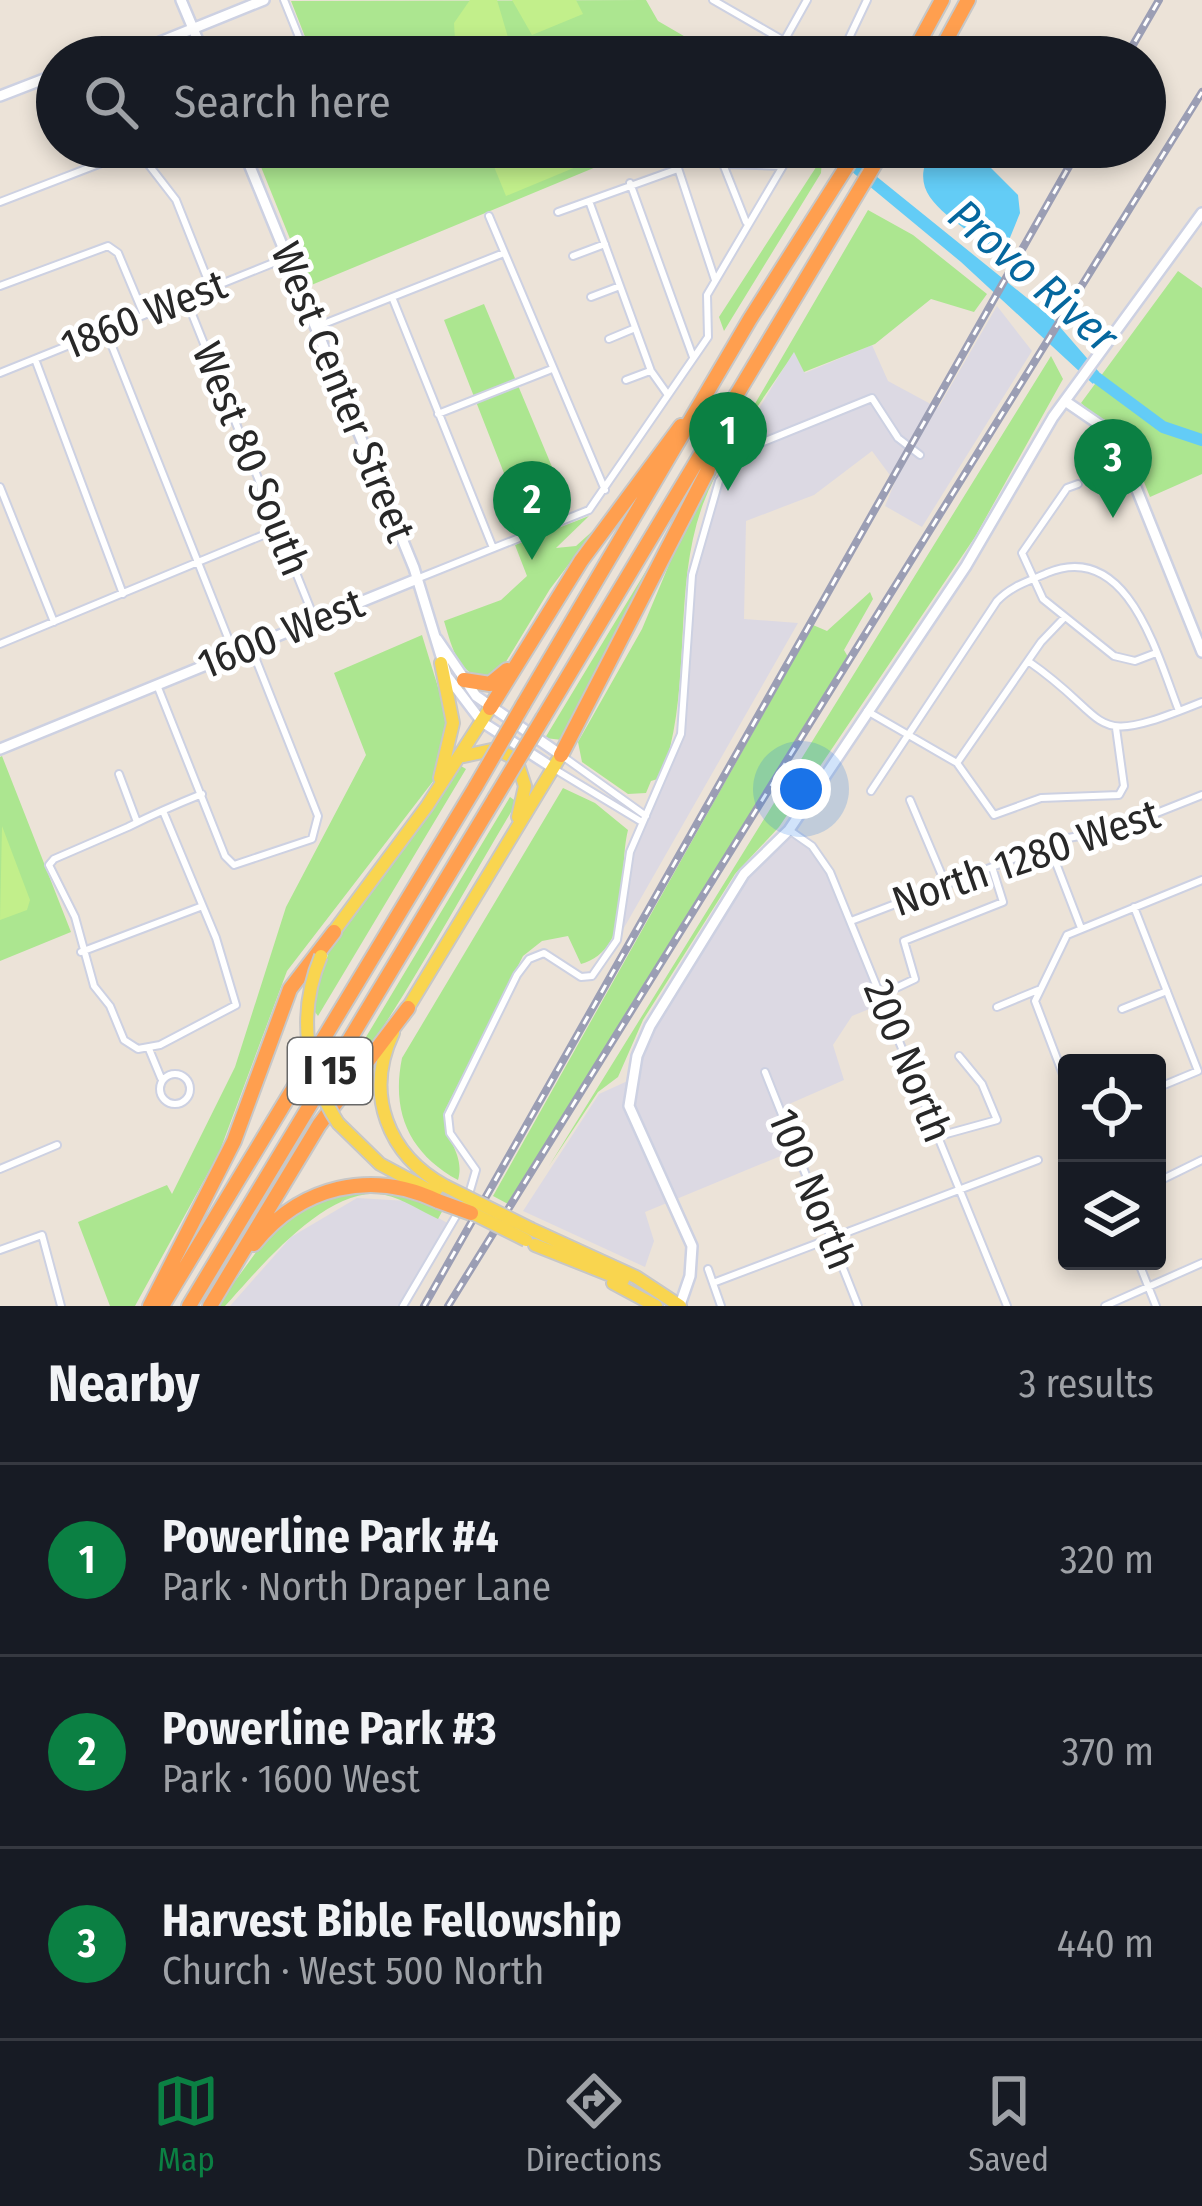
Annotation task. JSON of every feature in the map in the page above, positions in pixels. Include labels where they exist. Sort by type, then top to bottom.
[{"type":"highway","points":[[922,36],[942,0]]},
{"type":"highway","points":[[948,36],[968,0]]},
{"type":"highway","name":"I 15","points":[[162,1306],[846,168]]},
{"type":"highway","name":"I 15","points":[[189,1306],[873,168]]},
{"type":"highway","points":[[557,761],[707,472],[719,446],[724,414]]},
{"type":"highway","points":[[486,715],[645,469],[694,415]]},
{"type":"highway","points":[[464,680],[490,684],[520,659]]},
{"type":"highway","points":[[150,1306],[234,1142],[290,989],[334,932]]},
{"type":"highway","points":[[213,1301],[319,1125],[408,1008]]},
{"type":"highway","points":[[213,1301],[272,1224],[317,1195],[382,1184],[441,1194],[468,1207]]},
{"type":"main road","points":[[427,806],[452,734],[441,663]]},
{"type":"main road","points":[[486,715],[321,956],[310,985],[307,1037],[315,1078],[338,1123],[372,1159],[530,1238],[620,1269],[678,1306]]},
{"type":"main road","points":[[459,760],[487,748],[516,759],[525,778],[518,824]]},
{"type":"main road","points":[[441,1194],[399,1149],[382,1107],[385,1053],[557,761]]},
{"type":"main road","points":[[468,1207],[656,1306]]},
{"type":"street","points":[[182,0],[197,36]]},
{"type":"street","points":[[168,36],[264,0]]},
{"type":"street","points":[[284,0],[299,36]]},
{"type":"street","points":[[713,0],[775,36]]},
{"type":"street","points":[[787,36],[807,0]]},
{"type":"street","points":[[850,36],[867,0]]},
{"type":"street","points":[[0,96],[36,82]]},
{"type":"street","points":[[0,202],[88,168]]},
{"type":"street","points":[[149,168],[176,200],[212,288]]},
{"type":"street","name":"West Center Street","points":[[251,168],[417,579],[441,663],[486,715],[644,819]]},
{"type":"street","points":[[725,168],[747,224]]},
{"type":"street","name":"1600 West","points":[[0,749],[589,510],[711,332],[706,299],[782,168]]},
{"type":"street","points":[[558,212],[675,170],[715,280]]},
{"type":"street","points":[[630,183],[693,357]]},
{"type":"street","points":[[589,201],[634,329],[651,370],[668,395]]},
{"type":"street","points":[[678,1306],[690,1276],[692,1246],[632,1124],[629,1093],[637,1056],[744,874],[789,830],[966,566],[1053,417],[1202,213]]},
{"type":"street","points":[[489,216],[605,490]]},
{"type":"street","points":[[573,256],[605,244]]},
{"type":"street","points":[[0,286],[100,247],[112,248],[144,315]]},
{"type":"street","points":[[316,327],[504,253]]},
{"type":"street","name":"1860 West","points":[[0,373],[288,257]]},
{"type":"street","points":[[591,298],[620,286]]},
{"type":"street","points":[[392,297],[493,548]]},
{"type":"street","name":"West 80 South","points":[[186,298],[315,620]]},
{"type":"street","points":[[609,339],[634,329]]},
{"type":"street","points":[[106,331],[235,653]]},
{"type":"street","points":[[35,359],[123,594]]},
{"type":"street","points":[[438,414],[551,369]]},
{"type":"street","points":[[626,380],[651,370]]},
{"type":"street","points":[[403,1306],[468,1207],[476,1170],[450,1133],[448,1115],[529,959],[550,954],[587,977],[603,965],[617,940],[628,862],[681,734],[696,553],[704,521],[733,458],[872,398],[898,438],[920,454]]},
{"type":"street","points":[[1065,401],[1103,428],[1121,450],[1202,652]]},
{"type":"street","points":[[1078,484],[1067,488],[1022,553],[1031,580],[1064,618],[1122,660],[1156,653]]},
{"type":"street","points":[[0,487],[54,622]]},
{"type":"street","points":[[0,644],[278,529]]},
{"type":"street","points":[[871,791],[998,601],[1031,580],[1082,564],[1112,583],[1139,611],[1179,711]]},
{"type":"street","points":[[1112,583],[1119,574]]},
{"type":"street","points":[[957,763],[1064,618]]},
{"type":"street","name":"West Center Street","points":[[436,639],[486,715]]},
{"type":"street","points":[[157,685],[234,865],[312,839],[319,829],[250,646]]},
{"type":"street","points":[[1028,662],[1089,716],[1116,728],[1139,728],[1202,702]]},
{"type":"street","points":[[867,711],[957,763],[996,819],[1041,798],[1119,795],[1124,786],[1116,728]]},
{"type":"street","name":"West Center Street","points":[[557,761],[644,819]]},
{"type":"street","points":[[119,774],[137,822]]},
{"type":"street","points":[[163,811],[236,1004],[148,1049],[138,1049],[124,1040],[81,952],[75,917],[49,865],[137,822],[202,794]]},
{"type":"street","name":"North 1280 West","points":[[850,921],[1049,845],[1114,830],[1202,795]]},
{"type":"street","points":[[910,800],[946,885]]},
{"type":"street","name":"200 North","points":[[789,830],[824,860],[1007,1306]]},
{"type":"street","points":[[1049,845],[1081,928]]},
{"type":"street","points":[[881,995],[915,979],[904,941],[1003,902],[992,867]]},
{"type":"street","points":[[1058,1063],[1037,1013],[1038,990],[1062,940],[1202,880]]},
{"type":"street","points":[[81,952],[200,907]]},
{"type":"street","points":[[1134,908],[1198,1071],[1166,1084]]},
{"type":"street","points":[[997,1006],[1038,990]]},
{"type":"street","points":[[1122,1009],[1167,991]]},
{"type":"street","points":[[148,1049],[167,1102],[187,1098],[190,1088],[184,1076],[161,1079]]},
{"type":"street","points":[[939,1136],[997,1120],[982,1084],[959,1056]]},
{"type":"street","name":"100 North","points":[[765,1072],[858,1306]]},
{"type":"street","points":[[0,1168],[57,1145]]},
{"type":"street","points":[[713,1283],[1038,1160]]},
{"type":"street","points":[[1166,1178],[1202,1160]]},
{"type":"street","points":[[0,1250],[42,1234],[61,1306]]},
{"type":"street","points":[[1105,1306],[1202,1263]]},
{"type":"street","points":[[708,1269],[721,1306]]},
{"type":"street","points":[[1142,1270],[1156,1306]]},
{"type":"shaded area","points":[[997,306],[1032,351],[922,527],[885,506],[895,482],[872,451],[814,495],[746,521],[744,619],[798,623],[617,940],[634,841],[681,734],[692,575],[704,521],[749,425],[794,351],[805,373],[872,345],[888,381],[938,408]]},
{"type":"shaded area","points":[[789,830],[824,860],[884,1003],[852,1016],[833,1045],[844,1080],[780,1108],[795,1150],[645,1212],[654,1241],[645,1267],[523,1211],[599,1094],[632,1079],[650,1026],[744,874]]},
{"type":"shaded area","points":[[357,1198],[408,1201],[451,1225],[406,1306],[230,1306],[291,1237]]},
{"type":"green space","points":[[470,0],[497,0],[508,36],[455,36],[454,23]]},
{"type":"green space","points":[[512,0],[576,0],[583,14],[532,35]]},
{"type":"green space","points":[[646,0],[658,21],[684,36],[305,36],[291,1]]},
{"type":"green space","points":[[261,168],[594,168],[309,286]]},
{"type":"green space","points":[[495,168],[574,168],[506,196]]},
{"type":"green space","points":[[816,168],[821,168],[724,331],[719,317]]},
{"type":"green space","points":[[868,210],[913,235],[987,294],[974,312],[931,299],[875,344],[804,372],[794,352],[732,445],[703,504],[688,571],[671,744],[661,778],[651,781],[646,793],[628,794],[582,762],[578,742],[642,629],[689,517]]},
{"type":"green space","points":[[1178,271],[1202,288],[1202,474],[1150,497],[1130,447],[1081,403]]},
{"type":"green space","points":[[484,304],[555,474],[511,491],[444,320]]},
{"type":"green space","points":[[1051,356],[1063,379],[975,537],[779,827],[735,874],[643,1020],[618,1077],[598,1092],[549,1166]]},
{"type":"green space","points":[[589,516],[556,548],[576,546],[597,527],[550,589],[501,670],[492,678],[464,668],[444,621],[501,600],[527,576],[515,545]]},
{"type":"green space","points":[[658,551],[562,740],[545,738]]},
{"type":"green space","points":[[870,592],[873,599],[844,650],[848,657],[508,1204],[493,1196],[813,625],[827,631]]},
{"type":"green space","points":[[422,635],[449,723],[434,780],[287,971],[219,1153],[135,1306],[110,1306],[78,1222],[167,1185],[172,1194],[235,1067],[286,907],[366,755],[334,673]]},
{"type":"green space","points":[[0,757],[71,932],[0,961]]},
{"type":"green space","points":[[461,766],[466,769],[318,1016],[312,1008],[332,941]]},
{"type":"green space","points":[[563,788],[595,803],[628,830],[617,926],[598,956],[581,964],[568,936],[542,941],[523,956],[445,1110],[446,1128],[459,1161],[458,1180],[427,1157],[407,1129],[399,1096],[402,1058]]},
{"type":"green space","points":[[510,797],[517,802],[405,992],[332,1102],[330,1097]]},
{"type":"green space","points":[[2,826],[30,900],[27,910],[0,920]]},
{"type":"green space","points":[[351,1191],[397,1191],[444,1208],[438,1219],[385,1195],[341,1202],[297,1232],[225,1306],[217,1306],[267,1237],[295,1210]]},
{"type":"water","points":[[847,168],[866,168],[1053,319],[1099,372],[1093,384],[961,262]]},
{"type":"water","points":[[925,168],[991,168],[1018,195],[1020,213],[1007,245],[989,249],[936,205],[923,180]]},
{"type":"waterway","name":"Provo River","points":[[1086,370],[1163,427],[1202,440]]},
{"type":"railway","points":[[1138,36],[1159,0]]},
{"type":"railway","points":[[1166,150],[1202,92]]},
{"type":"railway","points":[[424,1306],[1068,168]]},
{"type":"railway","points":[[448,1306],[1155,168]]},
{"type":"place","name":"Powerline Park #4","points":[[728,491]]},
{"type":"place","name":"Harvest Bible Fellowship","points":[[1113,518]]},
{"type":"place","name":"Powerline Park #3","points":[[532,560]]}]
